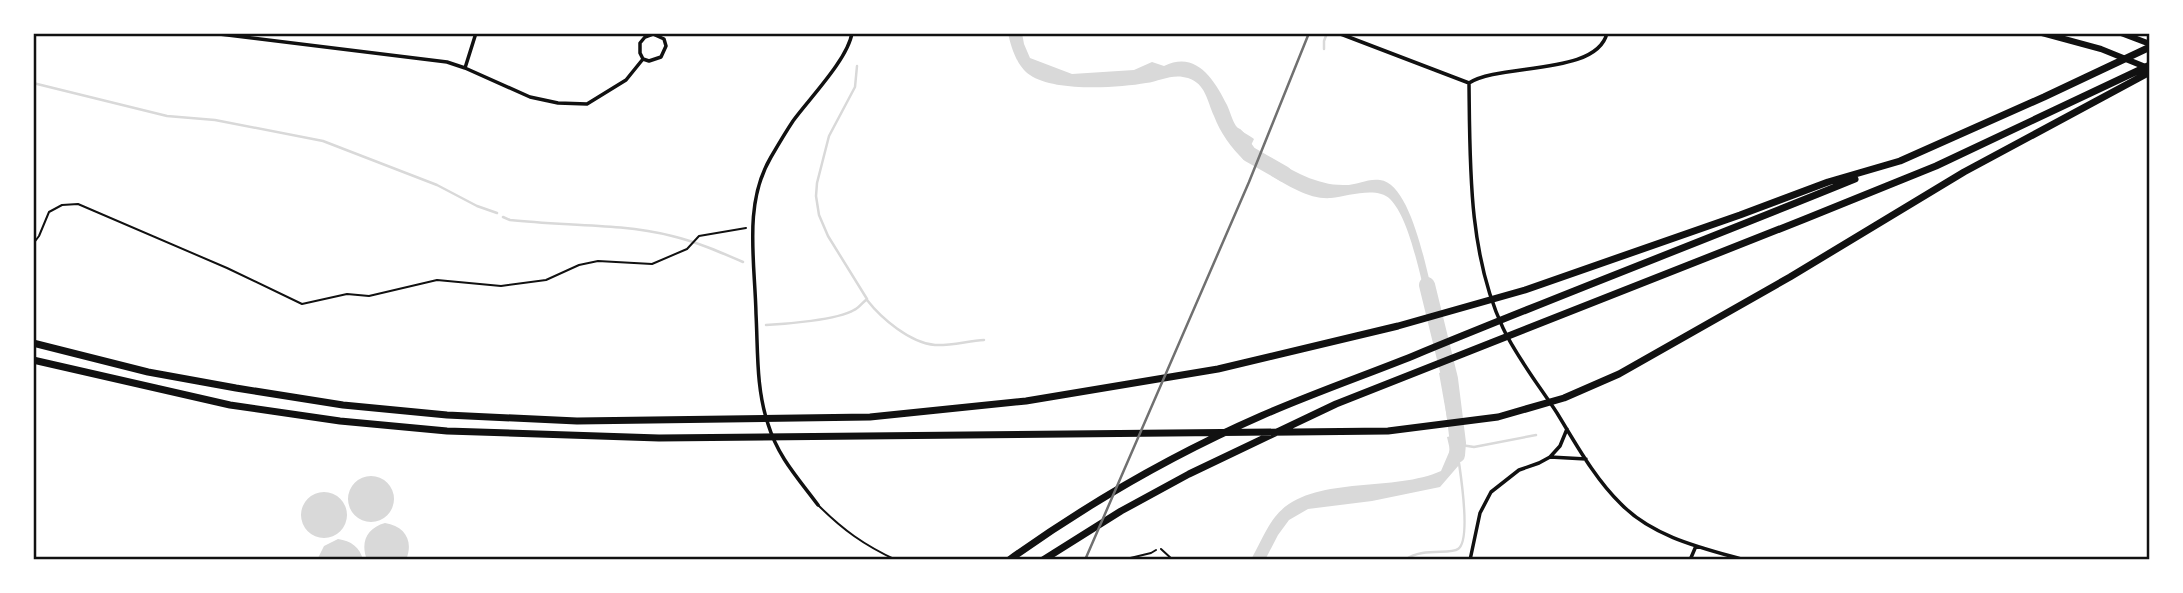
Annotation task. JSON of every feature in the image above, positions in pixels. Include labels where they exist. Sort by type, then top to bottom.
[{"type":"highway","points":[[2042,33],[2101,49],[2150,68]]},
{"type":"highway","points":[[2121,33],[2150,45]]},
{"type":"highway","points":[[1009,560],[1110,495],[1177,457],[1259,416],[1684,249],[1888,165],[2044,97],[2150,45]]},
{"type":"highway","points":[[1043,560],[1132,505],[1277,430],[1336,404],[1936,166],[2150,68]]},
{"type":"highway","points":[[33,360],[230,405],[340,421],[447,431],[659,438],[1388,431],[1497,417],[1564,398],[1619,374],[1790,277],[1964,172],[2150,68]]},
{"type":"highway","points":[[33,343],[148,372],[343,405],[447,415],[658,421],[870,417],[1026,401],[1218,369],[1398,326],[1525,290],[1828,182],[1888,165]]},
{"type":"street","points":[[211,33],[447,62],[530,97],[558,103],[587,104],[626,80],[643,60]]},
{"type":"street","points":[[465,68],[475,33]]},
{"type":"street","points":[[818,505],[783,461],[768,425],[758,379],[752,227],[757,193],[769,160],[793,121],[839,59],[852,33]]},
{"type":"street","points":[[1338,33],[1469,83]]},
{"type":"street","points":[[1469,83],[1478,77],[1533,70],[1582,57],[1600,47],[1608,33]]},
{"type":"street","points":[[653,34],[664,39],[666,46],[661,57],[643,60],[639,43],[653,34]]},
{"type":"street","points":[[1469,83],[1472,197],[1485,276],[1503,330],[1586,458],[1628,511],[1666,534],[1696,547],[1745,560]]},
{"type":"street","points":[[1550,457],[1560,446],[1567,429]]},
{"type":"street","points":[[1470,560],[1480,513],[1491,492],[1519,470],[1550,457],[1586,458]]},
{"type":"street","points":[[1690,560],[1696,547]]},
{"type":"lane","points":[[818,505],[841,528],[867,547],[896,560]]},
{"type":"lane","points":[[1161,549],[1173,560]]},
{"type":"path","points":[[33,244],[49,212],[62,205],[78,204],[302,304],[347,294],[369,296],[438,280],[501,286],[546,280],[579,265],[597,261],[652,264],[687,249],[699,236],[747,228]]},
{"type":"path","points":[[1122,560],[1161,549]]},
{"type":"shaded area","points":[[1008,33],[1022,33],[1030,58],[1072,74],[1134,70],[1152,62],[1164,66],[1175,62],[1195,64],[1216,86],[1236,126],[1254,139],[1244,160],[1223,134],[1205,94],[1194,81],[1177,76],[1119,86],[1054,84],[1030,75],[1021,67]]},
{"type":"shaded area","points":[[1268,156],[1313,180],[1348,185],[1380,180],[1391,185],[1410,214],[1435,304],[1428,306],[1409,234],[1390,199],[1370,192],[1331,198],[1304,193],[1262,169]]},
{"type":"shaded area","points":[[1453,368],[1460,415],[1447,418],[1439,373]]},
{"type":"shaded area","points":[[1460,434],[1463,446],[1459,465],[1440,487],[1372,501],[1308,509],[1289,520],[1265,560],[1251,560],[1272,521],[1290,504],[1329,489],[1421,478],[1441,471],[1450,450],[1447,437]]},
{"type":"shaded area","points":[[371,476],[387,483],[394,499],[387,515],[371,522],[355,515],[348,499],[355,483]]},
{"type":"shaded area","points":[[324,492],[340,499],[347,515],[340,531],[324,538],[308,531],[301,515],[308,499]]},
{"type":"shaded area","points":[[385,523],[398,527],[406,536],[409,547],[406,560],[367,560],[364,547],[367,537],[374,528]]},
{"type":"shaded area","points":[[338,539],[354,545],[363,560],[317,560],[324,546]]},
{"type":"waterway","points":[[1324,49],[1327,33]]},
{"type":"waterway","points":[[766,325],[836,316],[856,309],[867,299],[828,236],[819,215],[816,196],[829,136],[855,87],[857,66]]},
{"type":"waterway","points":[[33,83],[167,116],[215,120],[323,141],[437,185],[477,206],[497,213]]},
{"type":"waterway","points":[[1236,136],[1249,154],[1284,174]]},
{"type":"waterway","points":[[503,217],[510,220],[652,232],[690,241],[743,262]]},
{"type":"waterway","points":[[1427,285],[1450,379],[1457,455]]},
{"type":"waterway","points":[[867,300],[897,328],[916,340],[935,345],[984,340]]},
{"type":"waterway","points":[[1461,445],[1474,447],[1536,435]]},
{"type":"waterway","points":[[1405,560],[1427,552],[1454,551],[1462,544],[1465,522],[1459,463]]},
{"type":"railway","points":[[1085,560],[1249,182],[1309,33]]}]
